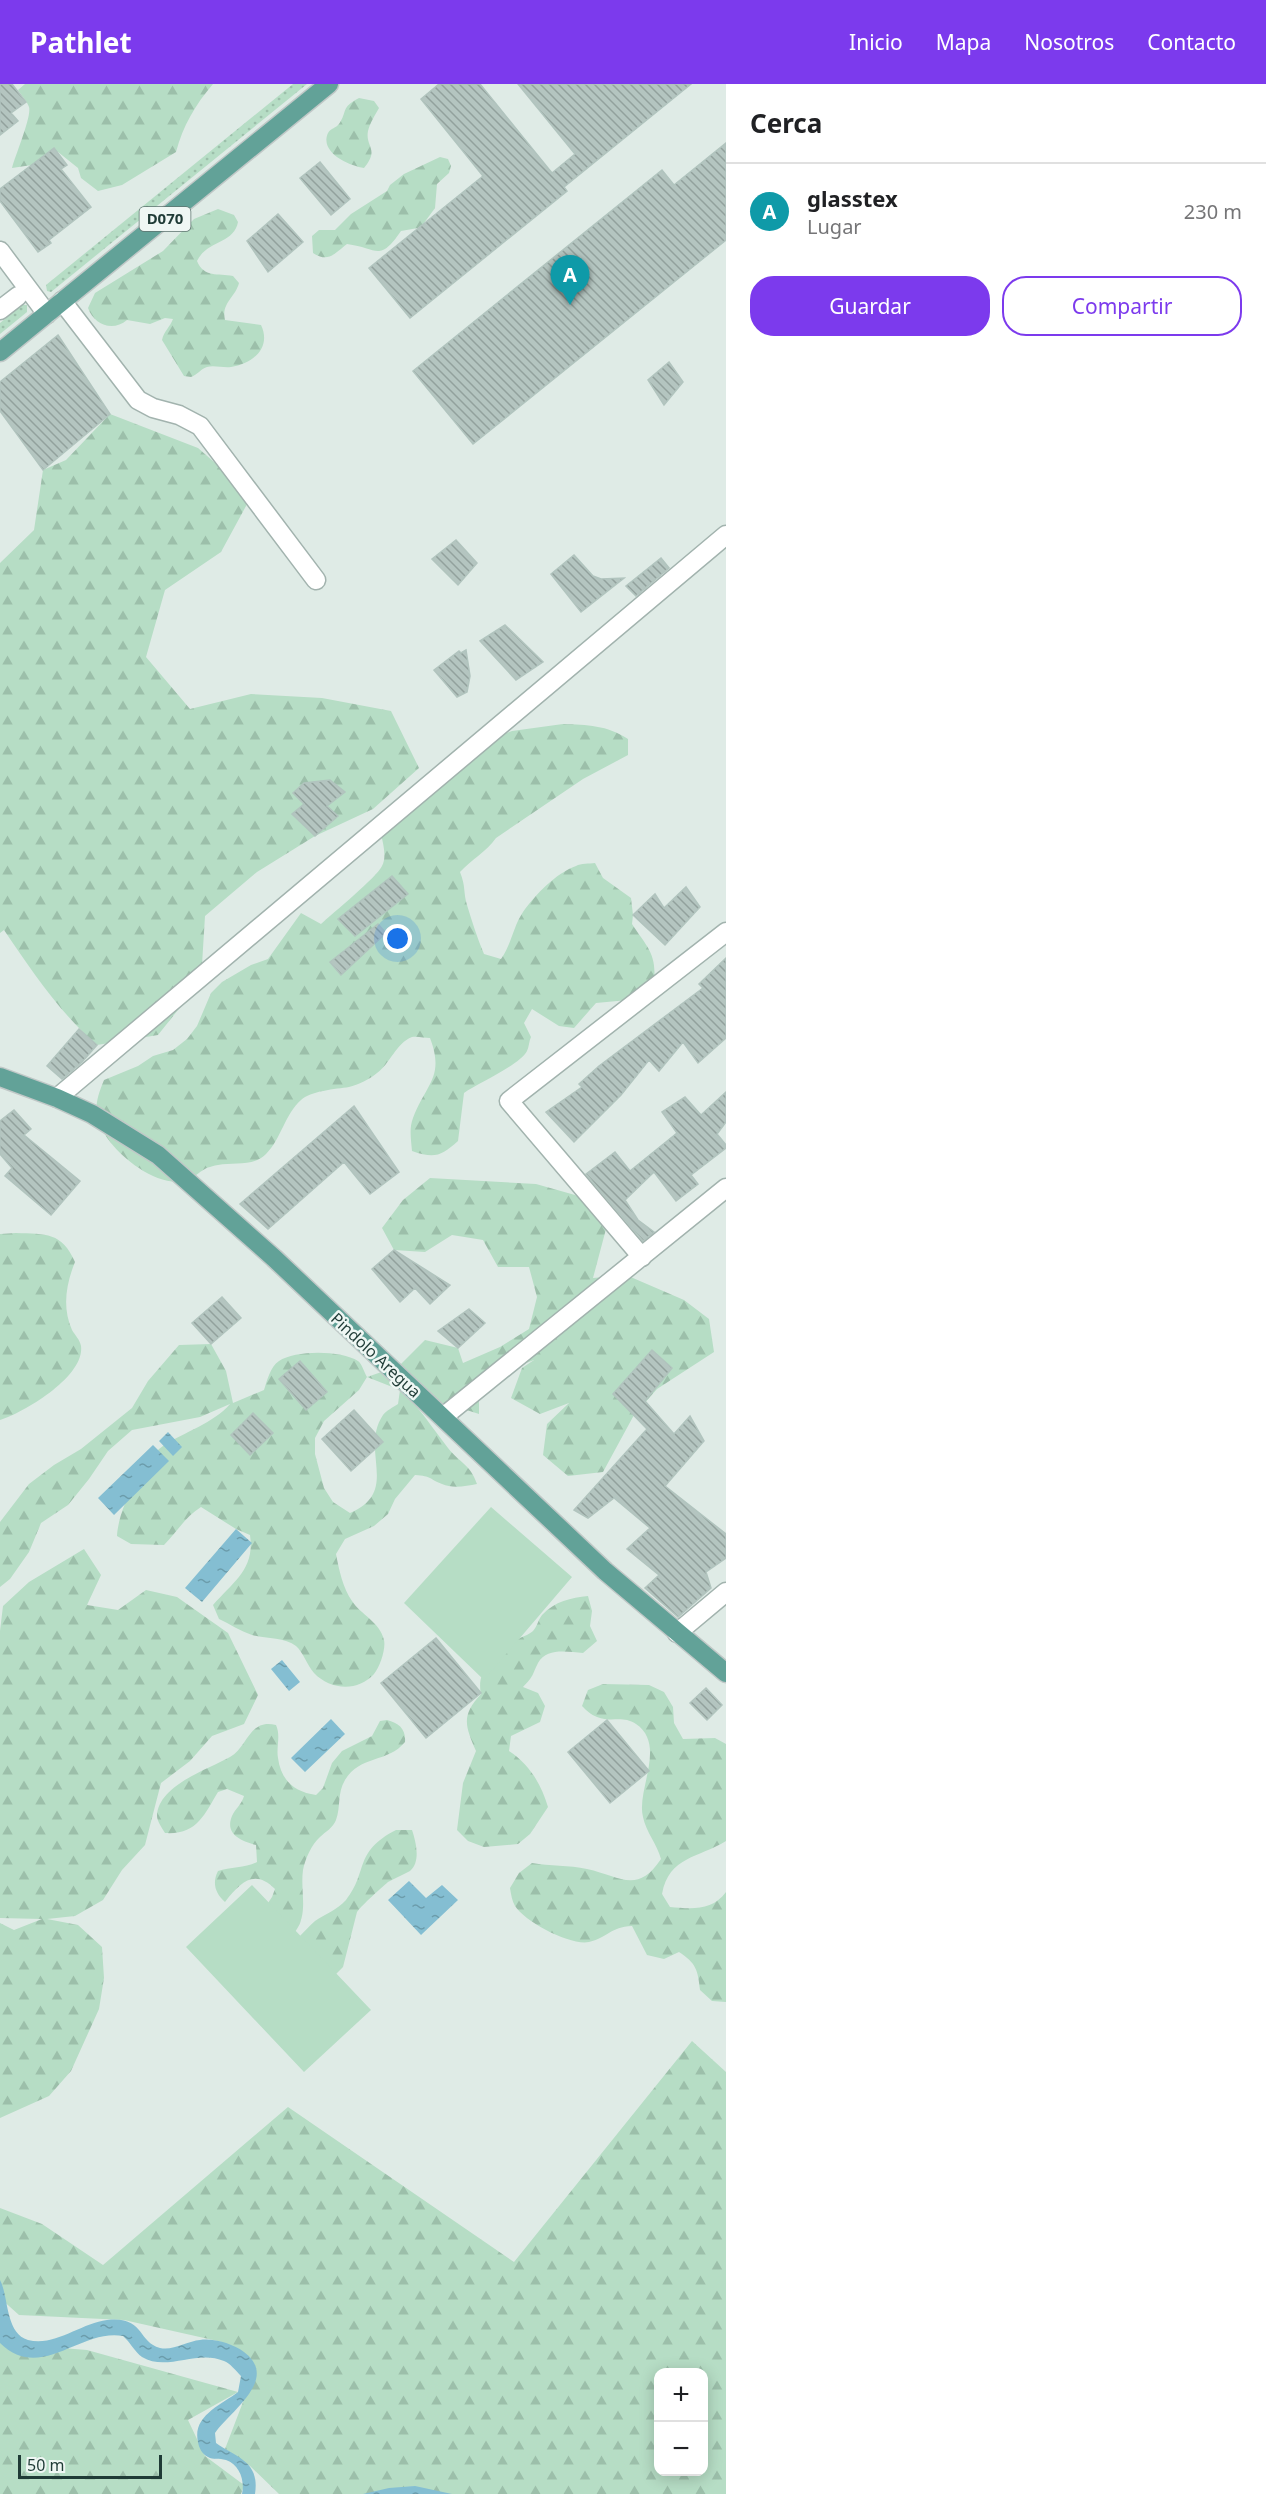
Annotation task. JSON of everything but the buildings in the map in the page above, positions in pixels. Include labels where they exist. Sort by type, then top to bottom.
[{"type":"main road","name":"D070","points":[[0,352],[329,84]]},
{"type":"main road","name":"Pindolo Aregua","points":[[0,1077],[92,1114],[158,1155],[274,1258],[605,1571],[726,1673]]},
{"type":"street","points":[[0,251],[46,314]]},
{"type":"street","points":[[0,310],[18,296]]},
{"type":"street","points":[[62,301],[138,400],[153,408],[179,415],[200,426],[316,580]]},
{"type":"street","points":[[57,1098],[726,535]]},
{"type":"street","points":[[642,1257],[509,1101],[726,932]]},
{"type":"street","points":[[443,1417],[726,1188]]},
{"type":"street","points":[[677,1632],[726,1592]]},
{"type":"green space","points":[[25,84],[213,84],[190,116],[176,152],[122,185],[98,191],[81,178],[78,168],[58,152],[45,163],[12,168],[29,112],[28,105],[18,90]]},
{"type":"green space","points":[[293,84],[307,84],[51,292],[47,291],[46,285]]},
{"type":"green space","points":[[359,98],[374,101],[379,108],[368,131],[368,141],[372,152],[364,168],[337,157],[328,147],[326,140],[328,133],[342,120],[347,107]]},
{"type":"green space","points":[[440,157],[448,159],[451,166],[449,173],[437,184],[435,208],[418,228],[401,231],[388,247],[382,250],[377,251],[347,244],[327,257],[313,253],[312,236],[319,230],[335,230],[351,214],[387,191],[390,185],[404,174]]},
{"type":"green space","points":[[218,209],[234,215],[238,222],[231,234],[207,249],[197,261],[203,270],[212,274],[233,276],[239,283],[225,309],[225,320],[261,325],[264,341],[258,354],[246,362],[231,367],[207,367],[191,377],[184,376],[162,340],[173,319],[165,318],[150,324],[127,320],[122,324],[110,326],[95,319],[88,308],[95,293],[163,251],[194,219]]},
{"type":"green space","points":[[22,305],[27,305],[27,312],[0,334],[0,323]]},
{"type":"green space","points":[[110,414],[198,448],[252,495],[221,552],[165,590],[146,657],[190,709],[251,694],[322,698],[391,711],[419,768],[373,809],[315,836],[257,872],[205,916],[201,981],[158,1035],[97,1045],[58,1005],[4,930],[0,933],[0,563],[34,530],[43,470],[66,460]]},
{"type":"green space","points":[[563,724],[597,727],[620,734],[628,739],[628,755],[583,779],[496,838],[460,872],[477,936],[484,954],[501,959],[520,918],[540,892],[568,869],[580,864],[595,863],[603,878],[631,898],[632,924],[652,956],[654,981],[628,1000],[596,1003],[574,1028],[559,1026],[532,1009],[524,1023],[531,1037],[527,1051],[508,1068],[464,1093],[458,1141],[437,1155],[412,1151],[412,1122],[432,1080],[436,1062],[430,1038],[416,1037],[406,1040],[382,1069],[367,1080],[349,1087],[317,1092],[301,1100],[291,1112],[271,1148],[255,1161],[212,1166],[190,1179],[180,1182],[169,1181],[146,1173],[111,1143],[101,1127],[97,1113],[98,1098],[104,1080],[138,1066],[153,1056],[173,1050],[187,1039],[197,1026],[211,993],[222,982],[251,965],[268,959],[301,913],[321,924],[354,895],[382,866],[384,846],[381,834],[479,743],[512,731]]},
{"type":"green space","points":[[430,1178],[536,1184],[575,1195],[610,1214],[593,1278],[626,1275],[684,1300],[709,1319],[714,1352],[657,1389],[634,1415],[603,1472],[568,1476],[543,1455],[547,1424],[569,1403],[540,1414],[511,1398],[522,1368],[534,1360],[479,1381],[479,1414],[448,1404],[416,1406],[452,1453],[468,1468],[477,1484],[451,1486],[428,1477],[415,1475],[395,1499],[388,1514],[374,1526],[345,1539],[336,1554],[349,1596],[379,1628],[384,1640],[383,1653],[378,1667],[374,1674],[360,1684],[344,1687],[328,1683],[314,1673],[296,1646],[291,1643],[243,1632],[219,1619],[213,1605],[246,1566],[251,1547],[250,1535],[201,1507],[164,1545],[131,1544],[117,1536],[126,1500],[139,1474],[155,1453],[171,1441],[216,1417],[230,1404],[200,1417],[132,1430],[108,1451],[68,1505],[41,1523],[29,1552],[10,1579],[0,1587],[0,1522],[29,1484],[54,1465],[81,1449],[132,1408],[148,1381],[179,1345],[211,1344],[226,1371],[233,1403],[264,1390],[273,1367],[286,1357],[307,1353],[330,1353],[350,1357],[359,1362],[367,1377],[399,1366],[425,1340],[458,1348],[463,1363],[500,1347],[529,1329],[537,1297],[529,1267],[498,1267],[483,1240],[452,1235],[425,1252],[394,1250],[382,1228],[403,1200]],"holes":[[[367,1377],[400,1390],[398,1404],[383,1415],[377,1429],[375,1442],[377,1482],[373,1493],[365,1504],[350,1513],[333,1502],[324,1488],[315,1454],[315,1438],[324,1421],[359,1390]]]},
{"type":"green space","points":[[16,1233],[52,1237],[65,1245],[70,1252],[75,1262],[67,1287],[66,1305],[69,1322],[81,1346],[80,1357],[74,1369],[64,1380],[38,1401],[0,1420],[0,1234]]},
{"type":"green space","points":[[491,1507],[572,1577],[484,1680],[404,1603]]},
{"type":"green space","points":[[84,1549],[101,1575],[87,1605],[118,1610],[146,1590],[177,1597],[228,1633],[258,1695],[244,1724],[212,1736],[190,1761],[161,1783],[145,1845],[122,1870],[103,1900],[75,1916],[47,1919],[78,1925],[102,1947],[104,1978],[99,2009],[71,2071],[49,2096],[0,2118],[0,1923],[14,1930],[42,1919],[0,1918],[0,1631],[3,1606],[29,1582]]},
{"type":"green space","points":[[588,1596],[592,1611],[590,1626],[597,1641],[583,1653],[558,1652],[542,1658],[523,1687],[538,1693],[545,1706],[540,1722],[511,1736],[509,1751],[523,1762],[534,1776],[548,1807],[530,1834],[518,1844],[484,1847],[468,1841],[457,1830],[463,1783],[476,1751],[469,1734],[467,1721],[470,1709],[481,1694],[480,1685],[485,1668],[497,1654],[533,1631],[542,1615],[552,1606],[569,1599]]},
{"type":"green space","points":[[603,1684],[649,1685],[664,1692],[673,1707],[674,1723],[683,1739],[715,1738],[726,1744],[726,1841],[678,1865],[671,1872],[662,1894],[670,1907],[694,1908],[714,1903],[726,1892],[726,2002],[712,2001],[700,1990],[695,1968],[679,1952],[664,1959],[647,1955],[632,1926],[619,1928],[589,1942],[571,1940],[549,1932],[528,1919],[513,1902],[510,1888],[519,1873],[532,1863],[580,1868],[627,1880],[636,1880],[644,1877],[661,1859],[643,1817],[643,1794],[650,1756],[645,1733],[631,1721],[597,1717],[582,1706],[588,1690]]},
{"type":"green space","points":[[387,1720],[401,1727],[405,1742],[391,1753],[358,1766],[345,1780],[335,1823],[314,1844],[305,1861],[302,1878],[303,1910],[295,1932],[262,1912],[275,1889],[267,1883],[254,1879],[248,1880],[225,1902],[217,1891],[215,1880],[218,1871],[257,1862],[256,1845],[236,1836],[230,1823],[244,1796],[227,1789],[218,1792],[204,1816],[185,1831],[165,1833],[159,1822],[157,1816],[166,1795],[186,1779],[230,1757],[254,1729],[260,1726],[276,1725],[278,1758],[282,1773],[290,1784],[316,1795],[323,1788],[332,1763],[342,1751],[372,1736],[380,1721]]},
{"type":"green space","points":[[396,1830],[412,1830],[416,1846],[416,1862],[410,1871],[388,1882],[357,1912],[343,1967],[336,1974],[298,1938],[315,1921],[346,1900],[353,1890],[367,1854],[382,1838]]},
{"type":"green space","points":[[252,1885],[371,2010],[304,2072],[186,1947]]},
{"type":"green space","points":[[692,2041],[726,2072],[726,2494],[279,2494],[250,2466],[225,2449],[256,2368],[222,2342],[124,2320],[19,2315],[0,2298],[0,2208],[42,2224],[103,2265],[288,2107],[514,2262]]},
{"type":"green space","points":[[0,2343],[87,2350],[238,2392],[188,2420],[205,2456],[244,2485],[241,2494],[0,2494]]},
{"type":"water","points":[[168,1432],[182,1447],[173,1456],[159,1441]]},
{"type":"water","points":[[153,1445],[169,1461],[114,1515],[98,1498]]},
{"type":"water","points":[[236,1529],[252,1543],[202,1602],[185,1588]]},
{"type":"water","points":[[282,1660],[300,1682],[289,1691],[271,1669]]},
{"type":"water","points":[[331,1719],[345,1734],[305,1772],[291,1758]]},
{"type":"water","points":[[409,1881],[426,1898],[442,1885],[458,1900],[421,1935],[388,1900]]},
{"type":"water","points":[[0,2280],[11,2322],[15,2330],[28,2340],[58,2338],[97,2322],[119,2320],[134,2326],[147,2341],[160,2348],[211,2340],[234,2346],[244,2352],[254,2362],[257,2373],[255,2384],[215,2433],[216,2443],[239,2457],[250,2467],[256,2483],[255,2494],[242,2494],[242,2479],[235,2466],[226,2460],[206,2456],[201,2451],[198,2442],[199,2425],[204,2418],[238,2392],[241,2376],[231,2365],[214,2358],[203,2357],[172,2362],[152,2361],[139,2355],[123,2336],[91,2339],[46,2356],[30,2358],[15,2354],[0,2343]]},
{"type":"water","points":[[415,2486],[452,2494],[363,2494],[389,2488]]},
{"type":"place","name":"glasstex","points":[[570,305]]}]
